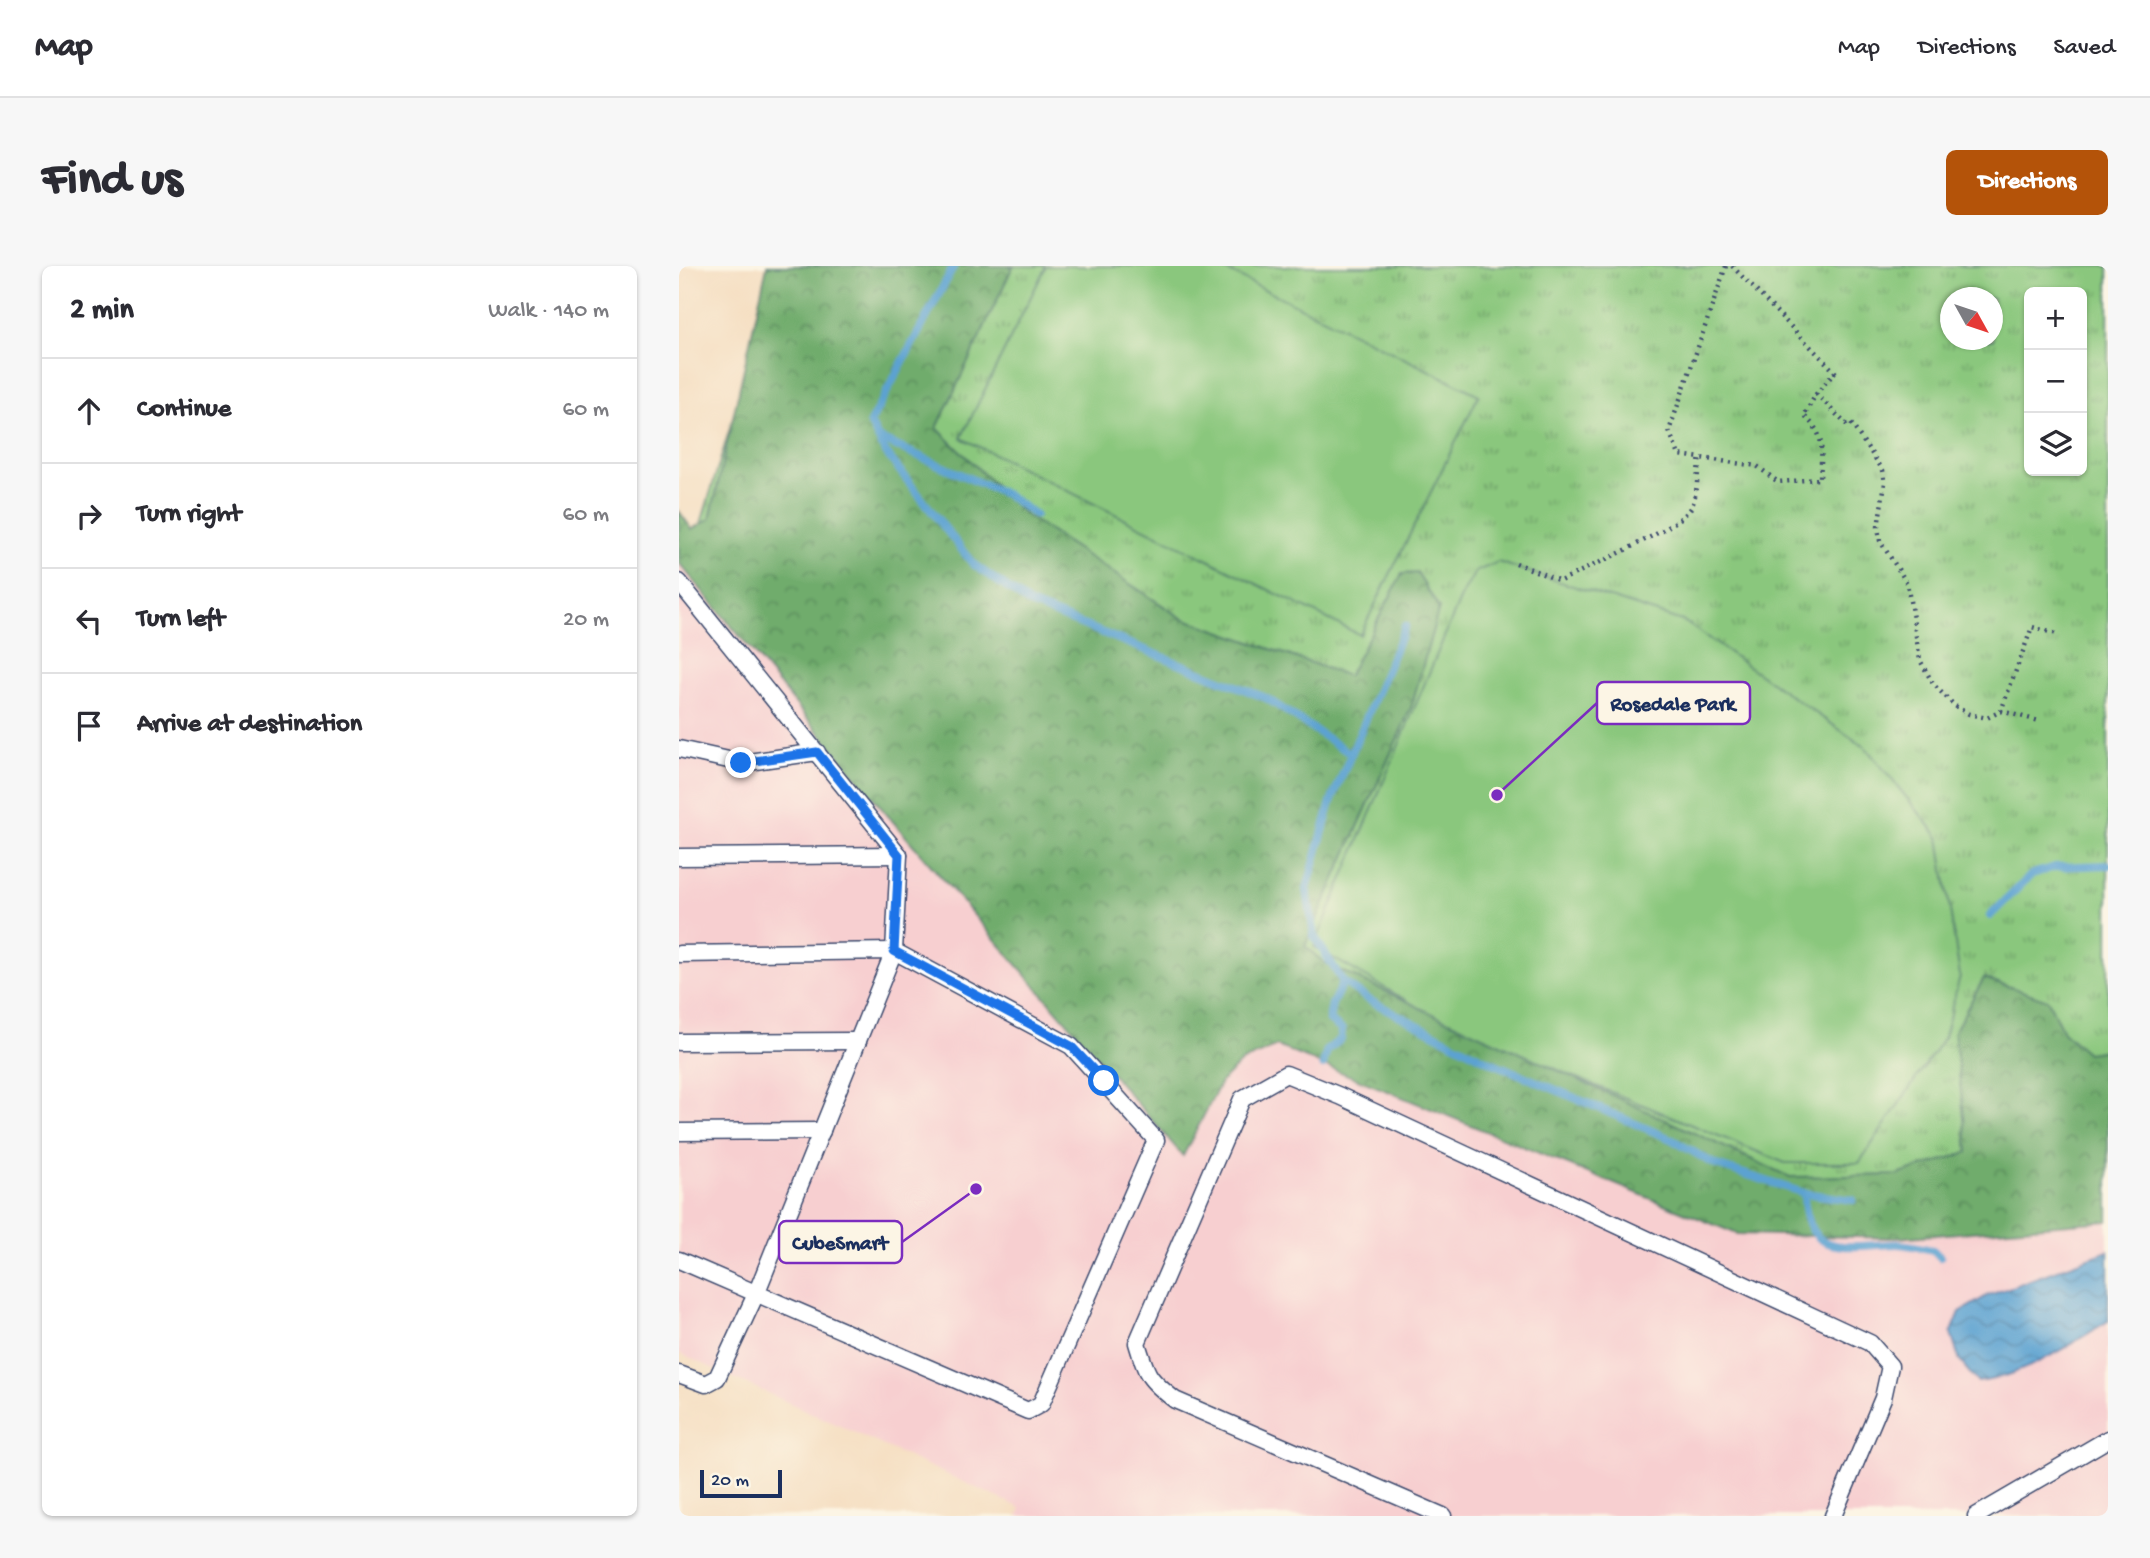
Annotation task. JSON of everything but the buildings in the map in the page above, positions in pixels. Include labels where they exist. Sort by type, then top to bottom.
[{"type":"lane","points":[[679,582],[899,855],[894,951],[756,1294],[717,1378],[706,1384],[679,1374]]},
{"type":"lane","points":[[679,749],[741,763],[817,752]]},
{"type":"lane","points":[[679,857],[899,855]]},
{"type":"lane","points":[[679,954],[894,951],[1071,1046],[1154,1135],[1154,1150],[1041,1404],[1028,1411],[679,1260]]},
{"type":"lane","points":[[679,1042],[858,1041]]},
{"type":"lane","points":[[1443,1516],[1175,1400],[1150,1381],[1143,1362],[1137,1343],[1242,1099],[1286,1074],[1340,1096],[1870,1343],[1890,1367],[1883,1398],[1833,1516]]},
{"type":"lane","points":[[679,1132],[822,1131]]},
{"type":"lane","points":[[1976,1516],[2108,1439]]},
{"type":"path","points":[[1726,266],[1669,431],[1679,455],[1757,466],[1778,482],[1820,479],[1821,439],[1817,427],[1804,416],[1816,394],[1836,373],[1732,266]]},
{"type":"path","points":[[1816,394],[1846,424],[1850,422],[1883,470],[1885,482],[1878,527],[1880,541],[1907,583],[1920,660],[1933,684],[1969,714],[1987,718],[2001,711],[2039,721]]},
{"type":"path","points":[[1516,563],[1560,581],[1648,538],[1686,514],[1692,506],[1700,457]]},
{"type":"path","points":[[2001,711],[2032,627],[2057,634]]},
{"type":"shaded area","points":[[679,549],[1213,1073],[1271,1028],[2108,1198],[2108,1516],[1018,1516],[1021,1508],[679,1353]]},
{"type":"green space","points":[[767,266],[1013,266],[937,428],[1025,515],[1182,618],[1348,676],[1402,574],[1417,573],[1439,608],[1411,708],[1305,946],[1324,963],[1790,1177],[1897,1175],[1968,1152],[1954,1032],[1984,978],[2048,1000],[2063,1032],[2087,1053],[2108,1050],[2108,1221],[1896,1238],[1737,1234],[1277,1046],[1241,1062],[1221,1082],[1183,1156],[889,817],[679,563],[679,511],[692,529],[710,519]]},
{"type":"green space","points":[[779,266],[2108,266],[2108,1198],[1768,1234],[1271,1028],[689,563]]},
{"type":"green space","points":[[1046,266],[1217,266],[1479,395],[1360,635],[961,438]]},
{"type":"green space","points":[[1498,562],[1685,622],[1866,748],[1939,837],[1960,976],[1944,1037],[1859,1163],[1785,1163],[1572,1076],[1420,1008],[1314,947],[1461,597],[1475,572]]},
{"type":"water","points":[[2108,1251],[2108,1321],[2029,1367],[1977,1382],[1960,1361],[1951,1334],[1960,1312],[1987,1296]]},
{"type":"waterway","points":[[954,266],[870,423],[886,453],[973,564],[1030,604],[1266,698],[1351,754]]},
{"type":"waterway","points":[[878,438],[1007,495],[1035,515]]},
{"type":"waterway","points":[[1405,626],[1331,802],[1307,889],[1314,936],[1343,982],[1371,1001],[1486,1060],[1671,1139],[1716,1165],[1804,1193],[1853,1200]]},
{"type":"waterway","points":[[1990,916],[2032,874],[2055,867],[2108,865]]},
{"type":"waterway","points":[[1323,1065],[1327,1050],[1341,1039],[1342,1030],[1329,1020],[1332,1004],[1343,982]]},
{"type":"waterway","points":[[1804,1193],[1806,1215],[1812,1230],[1821,1239],[1846,1246],[1905,1245],[1933,1250],[1940,1257]]},
{"type":"place","name":"Rosedale Park","points":[[1497,795]]},
{"type":"place","name":"CubeSmart","points":[[976,1189]]},
{"type":"route","points":[[741,763],[817,752],[899,855],[894,951],[1071,1046],[1104,1081]]}]
